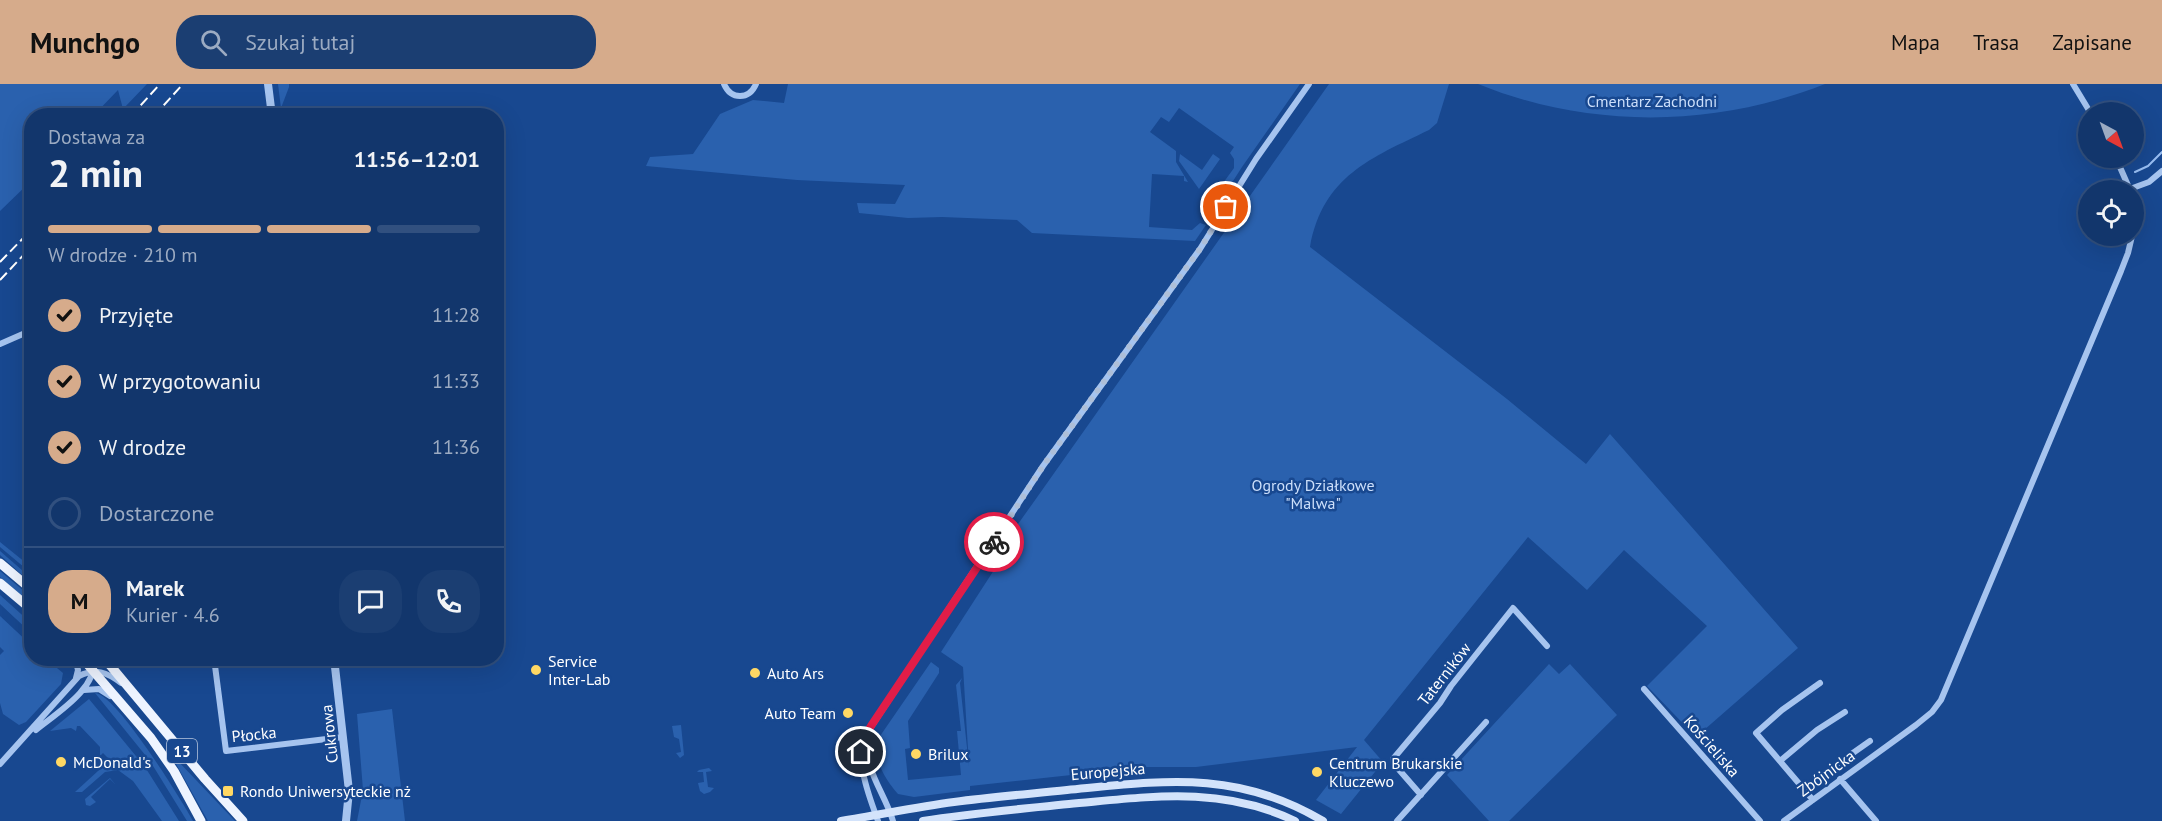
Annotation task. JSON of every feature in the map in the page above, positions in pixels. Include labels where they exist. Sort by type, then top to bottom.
[{"type":"main road","points":[[0,563],[24,583]]},
{"type":"main road","points":[[0,583],[24,603]]},
{"type":"main road","name":"13","points":[[89,666],[141,726],[174,771],[201,821]]},
{"type":"main road","name":"13","points":[[111,666],[243,821]]},
{"type":"main road","name":"Europejska","points":[[842,821],[891,816],[984,798],[1188,781],[1216,783],[1257,791],[1293,805],[1323,821]]},
{"type":"main road","name":"Europejska","points":[[923,821],[986,812],[1176,796],[1234,800],[1267,809],[1295,821]]},
{"type":"street","points":[[268,84],[271,108]]},
{"type":"street","points":[[724,84],[729,92],[738,96],[750,93],[756,84]]},
{"type":"street","points":[[877,818],[861,761],[865,736],[1043,466],[1204,243],[1252,165],[1309,84]]},
{"type":"street","points":[[2073,84],[2084,102]]},
{"type":"street","points":[[2144,184],[2162,171]]},
{"type":"street","name":"Zbójnicka","points":[[1784,821],[1926,717],[1941,700],[2130,246]]},
{"type":"street","points":[[0,344],[24,334]]},
{"type":"street","name":"Taterników","points":[[1421,795],[1394,764],[1393,759],[1440,703],[1513,608],[1547,646]]},
{"type":"street","points":[[75,680],[77,666]]},
{"type":"street","points":[[22,742],[79,694],[89,683],[94,666]]},
{"type":"street","name":"Płocka","points":[[215,666],[226,751],[343,737]]},
{"type":"street","name":"Cukrowa","points":[[335,666],[349,791],[349,807],[344,821]]},
{"type":"street","points":[[0,764],[75,680],[86,673],[94,671],[110,675],[136,694]]},
{"type":"street","points":[[1813,800],[1756,733],[1782,710],[1820,683]]},
{"type":"street","points":[[79,694],[92,688],[105,692],[141,726]]},
{"type":"street","name":"Kościeliska","points":[[1644,689],[1760,821]]},
{"type":"street","points":[[1780,761],[1817,730],[1845,712]]},
{"type":"street","points":[[876,719],[867,740],[867,757],[891,816]]},
{"type":"street","points":[[1397,821],[1486,722]]},
{"type":"street","points":[[1805,790],[1870,741]]},
{"type":"street","points":[[1840,779],[1876,821]]},
{"type":"green space","points":[[0,84],[147,84],[124,108],[118,90],[101,108],[24,108],[24,188],[0,211]]},
{"type":"green space","points":[[278,84],[289,84],[281,108]]},
{"type":"green space","points":[[788,84],[1300,84],[1217,206],[1210,201],[1234,168],[1234,159],[1230,153],[1234,147],[1179,108],[1169,122],[1161,117],[1150,132],[1176,151],[1176,162],[1188,182],[1184,181],[1184,176],[1152,174],[1149,227],[1192,230],[1200,223],[1206,225],[1195,241],[1032,233],[1017,220],[908,218],[859,213],[857,203],[895,204],[905,185],[797,180],[646,166],[650,157],[693,154],[720,114],[753,100],[784,103]]},
{"type":"green space","name":"Ogrody Działkowe \"Malwa\"","points":[[1329,84],[1449,84],[1437,123],[1429,130],[1369,161],[1338,186],[1316,223],[1310,247],[1507,399],[1586,464],[1610,434],[1798,648],[1696,737],[1647,686],[1707,626],[1624,550],[1587,590],[1528,537],[1364,740],[1383,762],[1341,814],[1316,800],[1357,747],[1196,767],[1145,767],[970,786],[970,790],[914,797],[898,794],[881,769],[877,754],[878,739],[931,662],[939,668],[939,673],[908,721],[910,748],[905,749],[908,780],[961,775],[957,731],[961,731],[956,685],[962,678],[960,683],[969,766],[963,667],[941,652],[1005,553],[1018,524]]},
{"type":"green space","name":"Cmentarz Zachodni","points":[[1478,84],[1825,84],[1740,109],[1696,115],[1652,117],[1607,115],[1563,109],[1520,99]]},
{"type":"green space","points":[[1180,154],[1202,170],[1213,154],[1220,159],[1199,189],[1179,161]]},
{"type":"green space","points":[[0,542],[24,561],[24,567],[0,547]]},
{"type":"green space","points":[[0,551],[24,572],[24,577],[0,555]]},
{"type":"green space","points":[[0,571],[24,591],[24,598],[0,577]]},
{"type":"green space","points":[[0,595],[24,617],[24,626],[0,604]]},
{"type":"green space","points":[[0,616],[24,638],[24,666],[54,666],[63,673],[61,684],[26,722],[19,725],[3,714],[0,703],[0,655],[4,651],[0,647]]},
{"type":"green space","points":[[1549,664],[1559,674],[1570,664],[1617,715],[1509,821],[1489,821],[1447,775]]},
{"type":"green space","points":[[95,693],[105,698],[132,728],[193,821],[187,821],[150,761]]},
{"type":"green space","points":[[89,699],[145,767],[179,821],[162,821],[133,781],[118,770],[105,772],[82,792],[75,792],[110,760],[103,753],[100,756],[100,747],[80,726],[77,726],[76,731],[71,728],[50,731]]},
{"type":"green space","points":[[392,709],[405,821],[357,821],[363,790],[357,714]]},
{"type":"green space","points":[[681,725],[684,755],[680,758],[676,753],[681,752],[679,739],[674,737],[672,726]]},
{"type":"green space","points":[[177,760],[235,821],[208,821],[175,762]]},
{"type":"green space","points":[[709,768],[712,771],[706,772],[708,787],[714,788],[704,794],[700,791],[698,783],[704,782],[703,772],[697,772]]},
{"type":"green space","points":[[110,778],[115,784],[110,779],[91,797],[96,802],[90,806],[86,805],[85,799]]},
{"type":"waterway","points":[[2135,172],[2148,166],[2162,152]]},
{"type":"railway","points":[[138,108],[160,84]]},
{"type":"railway","points":[[161,108],[183,84]]},
{"type":"railway","points":[[0,262],[24,237]]},
{"type":"railway","points":[[0,280],[24,254]]},
{"type":"way so far","points":[[994,542],[1043,466],[1200,249],[1226,207]]},
{"type":"place","name":"Service Inter-Lab","points":[[536,670]]},
{"type":"place","name":"Auto Ars","points":[[755,673]]},
{"type":"place","name":"Auto Team","points":[[848,713]]},
{"type":"place","name":"Brilux","points":[[916,754]]},
{"type":"place","name":"McDonald's","points":[[61,762]]},
{"type":"place","name":"Centrum Brukarskie Kluczewo","points":[[1317,772]]},
{"type":"place","name":"Rondo Uniwersyteckie nż","points":[[228,791]]},
{"type":"route","points":[[861,752],[865,736],[871,726],[994,542]]}]
